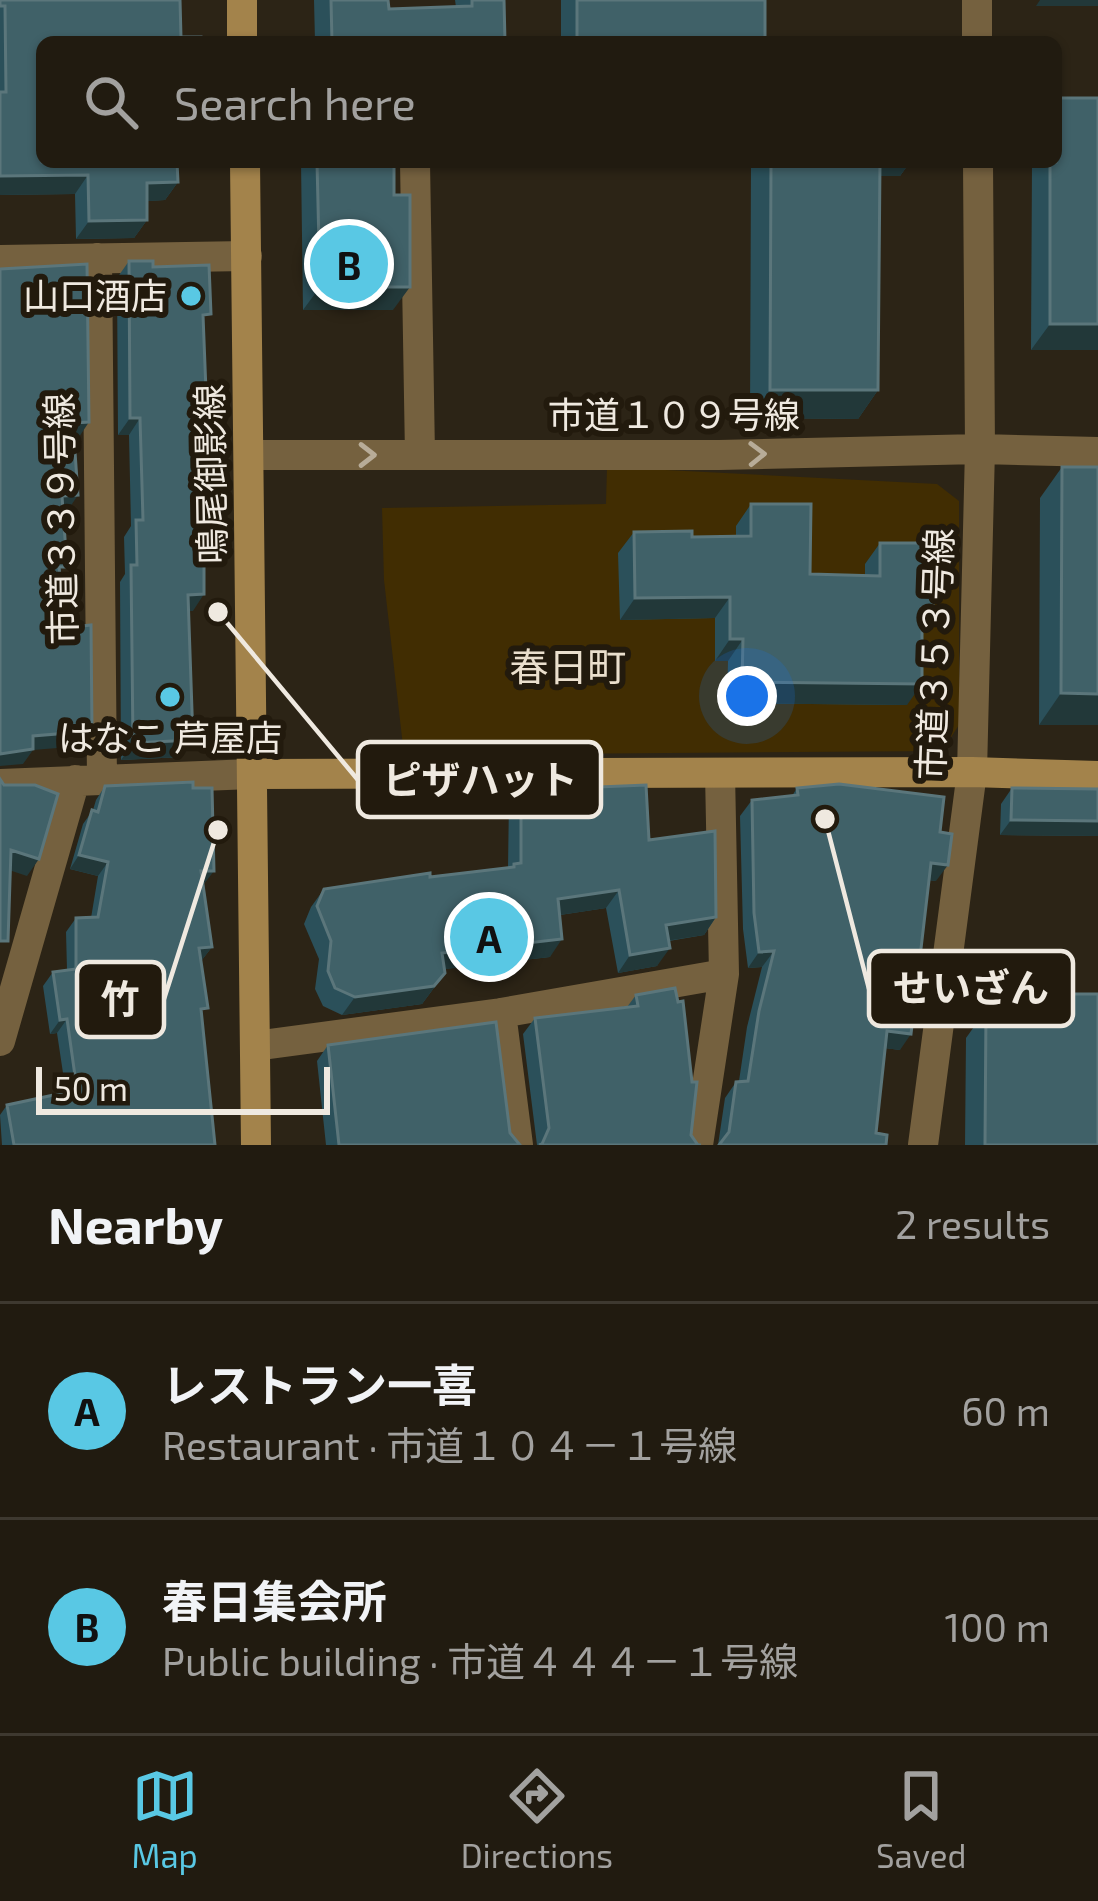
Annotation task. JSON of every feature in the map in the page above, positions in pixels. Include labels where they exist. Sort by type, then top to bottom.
[{"type":"street","points":[[242,0],[242,36]]},
{"type":"street","points":[[977,0],[977,36]]},
{"type":"street","name":"鳴尾御影線","points":[[245,168],[256,1145]]},
{"type":"street","points":[[415,168],[420,455]]},
{"type":"street","name":"市道３５３号線","points":[[923,1145],[972,772],[980,449],[978,168]]},
{"type":"street","points":[[0,260],[247,256]]},
{"type":"street","name":"市道３３９号線","points":[[0,1041],[88,780],[97,258]]},
{"type":"street","name":"市道１０９号線","points":[[250,454],[1098,452]]},
{"type":"street","points":[[0,784],[252,775],[972,772],[1098,776]]},
{"type":"street","points":[[698,1145],[724,974],[720,773]]},
{"type":"street","points":[[255,1046],[501,1012],[724,974]]},
{"type":"street","points":[[501,1012],[518,1145]]},
{"type":"shaded area","points":[[607,467],[937,484],[959,501],[959,725],[942,751],[404,755],[384,580],[382,508],[606,504]]},
{"type":"building","points":[[0,0],[180,0],[181,36],[36,36],[36,168],[177,168],[178,182],[147,183],[147,220],[89,221],[88,175],[0,176],[0,92],[6,92],[5,6],[0,6]]},
{"type":"building","points":[[331,0],[388,0],[389,9],[504,0],[505,36],[332,36]]},
{"type":"building","points":[[577,0],[765,0],[765,36],[577,36]]},
{"type":"building","points":[[1062,98],[1098,98],[1098,324],[1050,324],[1050,168],[1062,168]]},
{"type":"building","points":[[317,168],[394,168],[394,195],[410,195],[410,287],[320,287]]},
{"type":"building","points":[[771,168],[880,168],[878,390],[770,390]]},
{"type":"building","points":[[129,261],[153,261],[153,267],[209,265],[211,314],[203,315],[208,442],[196,443],[197,563],[204,562],[204,594],[188,595],[193,740],[133,743],[131,565],[137,565],[136,520],[143,520],[140,418],[130,418]]},
{"type":"building","points":[[87,264],[89,422],[73,423],[78,495],[62,496],[67,567],[59,567],[65,628],[91,625],[92,731],[33,736],[33,749],[0,754],[0,269]]},
{"type":"building","points":[[1062,467],[1098,467],[1098,694],[1061,693]]},
{"type":"building","points":[[751,504],[811,504],[810,574],[880,576],[880,543],[934,543],[933,608],[922,608],[922,684],[742,682],[743,639],[730,639],[730,597],[635,598],[634,532],[751,536]]},
{"type":"building","points":[[0,779],[4,785],[35,785],[58,794],[39,859],[11,850],[8,941],[0,941]]},
{"type":"building","points":[[521,780],[599,780],[599,787],[646,785],[649,840],[715,831],[716,917],[666,925],[670,948],[630,955],[619,890],[558,899],[562,939],[442,953],[445,973],[434,986],[355,997],[335,988],[328,971],[331,941],[317,906],[324,889],[430,873],[430,877],[514,867],[521,863]]},
{"type":"building","points":[[193,782],[193,788],[212,788],[214,871],[201,871],[212,947],[199,948],[208,1008],[201,1009],[215,1145],[14,1145],[7,1105],[77,1090],[67,1019],[60,1020],[53,972],[76,969],[76,918],[98,917],[108,862],[79,855],[92,810],[98,812],[105,786]]},
{"type":"building","points":[[839,784],[944,797],[940,832],[952,834],[948,865],[931,863],[911,1034],[887,1031],[876,1133],[887,1135],[886,1145],[719,1145],[729,1132],[736,1082],[748,1081],[774,951],[759,952],[752,800],[798,795],[797,788]]},
{"type":"building","points":[[1012,788],[1098,789],[1098,821],[1011,820]]},
{"type":"building","points":[[675,988],[678,1002],[683,1001],[692,1082],[697,1082],[691,1135],[698,1145],[539,1145],[549,1128],[535,1018],[638,1006],[636,995]]},
{"type":"building","points":[[1014,994],[1098,994],[1098,1145],[985,1145],[986,1010],[1014,1010]]},
{"type":"building","points":[[496,1022],[510,1133],[520,1145],[339,1145],[328,1045]]},
{"type":"place","name":"春日集会所","points":[[349,264]]},
{"type":"place","name":"山口酒店","points":[[191,296]]},
{"type":"place","name":"ピザハット","points":[[218,612]]},
{"type":"place","name":"はなこ 芦屋店","points":[[170,697]]},
{"type":"place","name":"せいざん","points":[[825,819]]},
{"type":"place","name":"竹","points":[[218,830]]},
{"type":"place","name":"レストラン一喜","points":[[489,937]]},
{"type":"district","name":"春日町","points":[[568,667]]}]
